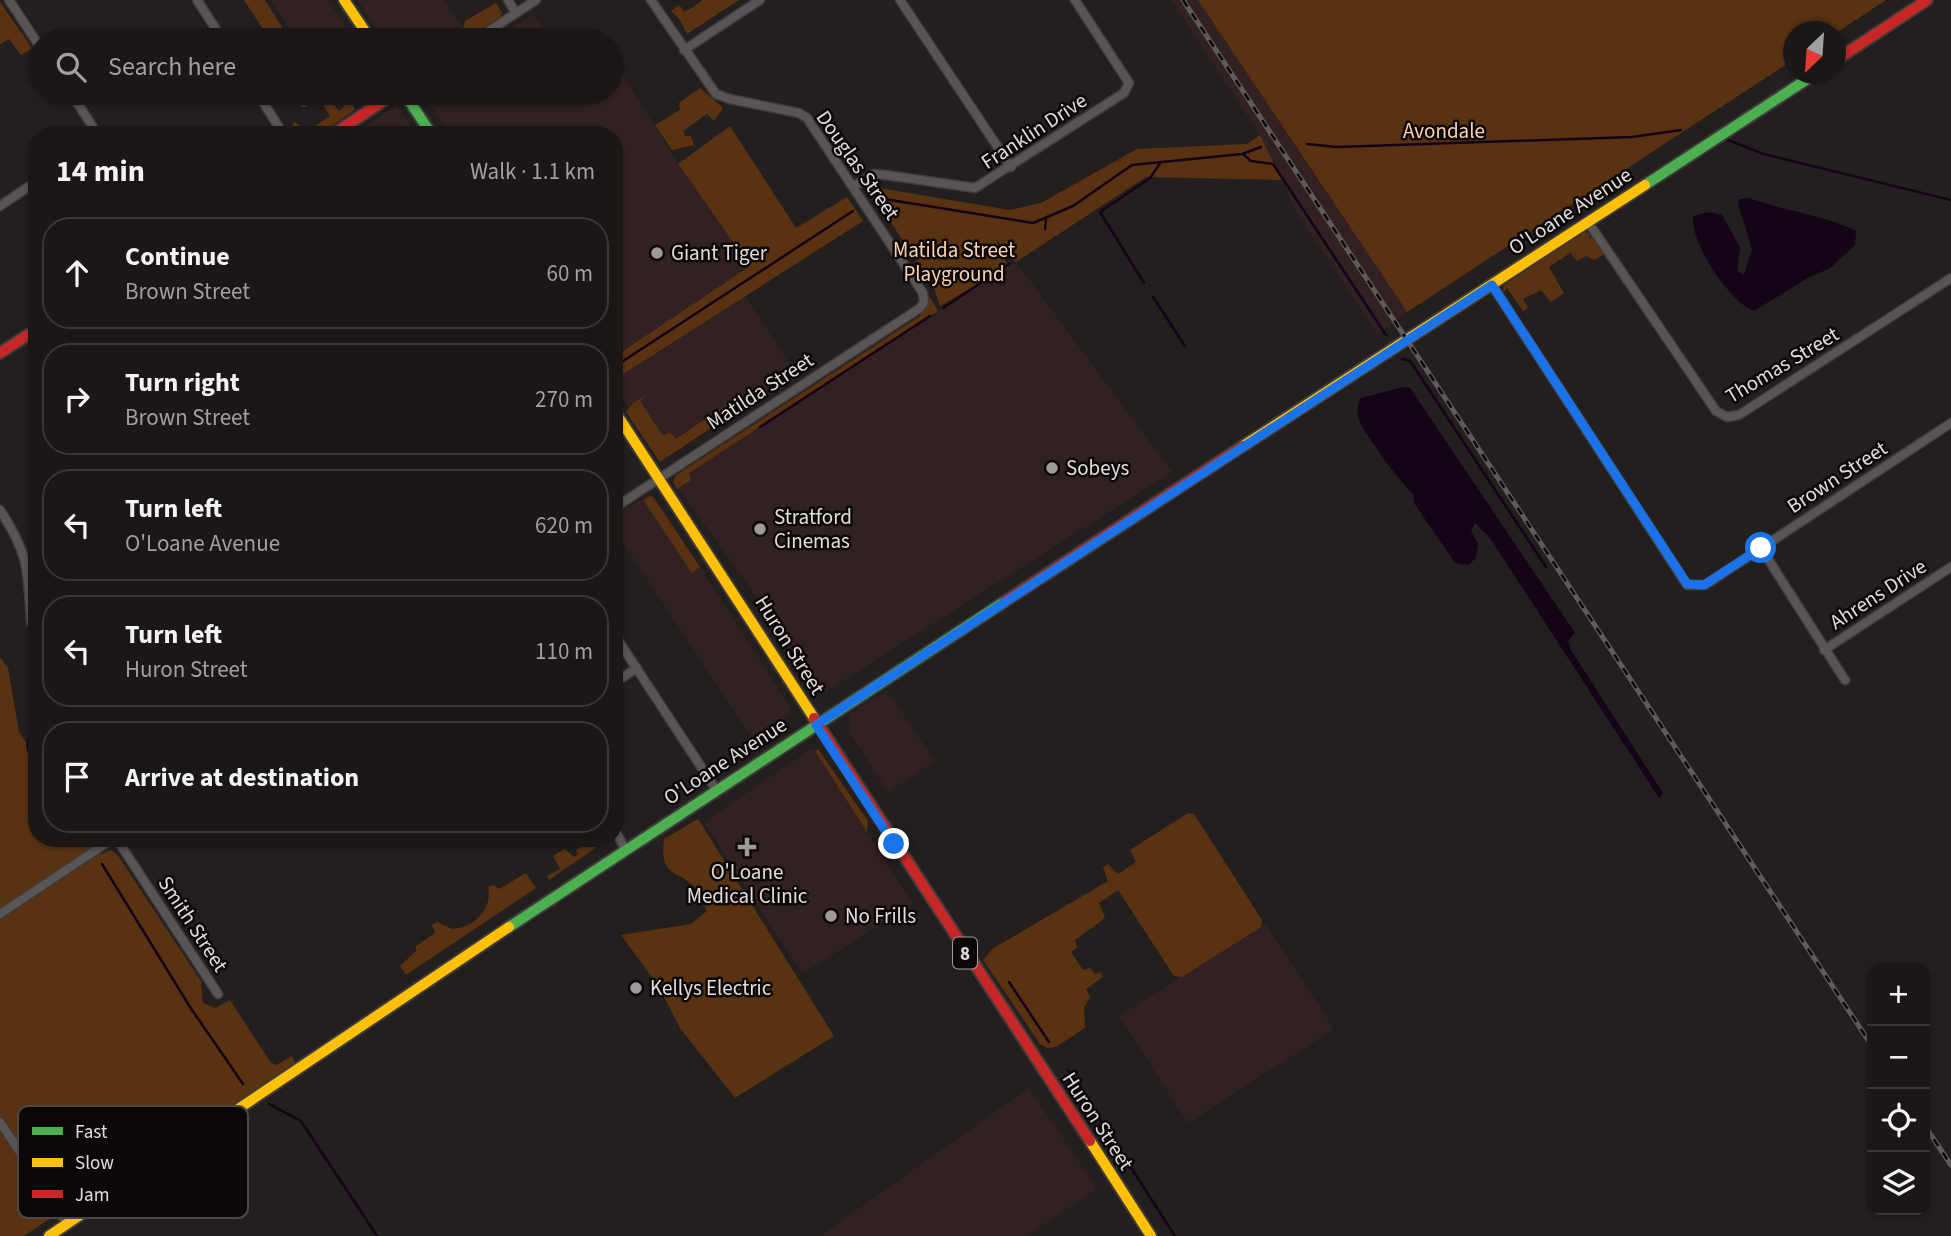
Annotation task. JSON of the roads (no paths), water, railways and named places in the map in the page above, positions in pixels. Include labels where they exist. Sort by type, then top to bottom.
[{"type":"main road","points":[[344,0],[363,28]]},
{"type":"main road","points":[[1846,53],[1927,0]]},
{"type":"main road","name":"O'Loane Avenue","points":[[243,1106],[625,849],[1800,84]]},
{"type":"main road","points":[[346,126],[377,105]]},
{"type":"main road","points":[[412,105],[426,126]]},
{"type":"main road","points":[[0,353],[28,335]]},
{"type":"main road","name":"Huron Street","points":[[623,424],[816,725],[1151,1236]]},
{"type":"main road","name":"O'Loane Avenue","points":[[49,1236],[76,1218]]},
{"type":"street","points":[[9,0],[28,29]]},
{"type":"street","points":[[197,0],[215,28]]},
{"type":"street","points":[[508,0],[516,13]]},
{"type":"street","points":[[493,28],[536,0]]},
{"type":"street","name":"Douglas Street","points":[[651,0],[716,94],[799,113],[807,118],[923,293],[924,302]]},
{"type":"street","points":[[684,50],[760,0]]},
{"type":"street","points":[[900,0],[1011,167]]},
{"type":"street","name":"Franklin Drive","points":[[854,186],[874,174],[886,174],[975,188],[1124,93],[1129,86],[1075,0]]},
{"type":"street","points":[[79,105],[92,126]]},
{"type":"street","points":[[265,105],[278,126]]},
{"type":"street","points":[[0,206],[28,187]]},
{"type":"street","name":"Thomas Street","points":[[1588,222],[1716,411],[1727,417],[1739,415],[1951,278]]},
{"type":"street","name":"Brown Street","points":[[1492,285],[1687,584],[1704,585],[1951,423]]},
{"type":"street","name":"Matilda Street","points":[[623,502],[920,308],[924,302]]},
{"type":"street","points":[[0,510],[20,540],[28,563]]},
{"type":"street","points":[[1761,548],[1845,680]]},
{"type":"street","name":"Ahrens Drive","points":[[1824,650],[1951,567]]},
{"type":"street","points":[[623,647],[717,790]]},
{"type":"street","points":[[623,677],[637,668]]},
{"type":"street","points":[[623,845],[625,849]]},
{"type":"street","points":[[0,914],[101,847]]},
{"type":"street","name":"Smith Street","points":[[121,847],[218,993]]},
{"type":"street","points":[[0,1122],[18,1149]]},
{"type":"street","points":[[63,1218],[67,1224]]},
{"type":"waterway","points":[[1307,144],[1337,147],[1632,137],[1681,130]]},
{"type":"waterway","points":[[1728,140],[1764,154],[1951,200]]},
{"type":"waterway","points":[[884,199],[1033,223],[1073,206],[1132,165],[1242,154],[1261,147]]},
{"type":"waterway","points":[[1243,154],[1251,161],[1273,164],[1386,335]]},
{"type":"waterway","points":[[1144,283],[1100,212],[1150,178],[1161,162]]},
{"type":"waterway","points":[[623,361],[853,211]]},
{"type":"waterway","points":[[1045,229],[1046,218]]},
{"type":"waterway","points":[[943,308],[1009,264]]},
{"type":"waterway","points":[[1153,297],[1185,346]]},
{"type":"waterway","points":[[760,427],[930,316]]},
{"type":"waterway","points":[[1402,359],[1410,361],[1546,567]]},
{"type":"waterway","points":[[102,864],[190,1007],[243,1084]]},
{"type":"waterway","points":[[1009,982],[1049,1042]]},
{"type":"waterway","points":[[1068,1070],[1175,1236]]},
{"type":"waterway","points":[[269,1104],[301,1121],[377,1236]]},
{"type":"railway","points":[[1183,0],[1867,1038]]},
{"type":"railway","points":[[1930,1134],[1951,1165]]},
{"type":"place","name":"Giant Tiger","points":[[657,253]]},
{"type":"place","name":"Sobeys","points":[[1052,468]]},
{"type":"place","name":"Stratford Cinemas","points":[[760,529]]},
{"type":"place","name":"O'Loane Medical Clinic","points":[[747,847]]},
{"type":"place","name":"No Frills","points":[[831,916]]},
{"type":"place","name":"Kellys Electric","points":[[636,988]]},
{"type":"park label","name":"Avondale","points":[[1444,131]]},
{"type":"park label","name":"Matilda Street Playground","points":[[954,262]]}]
